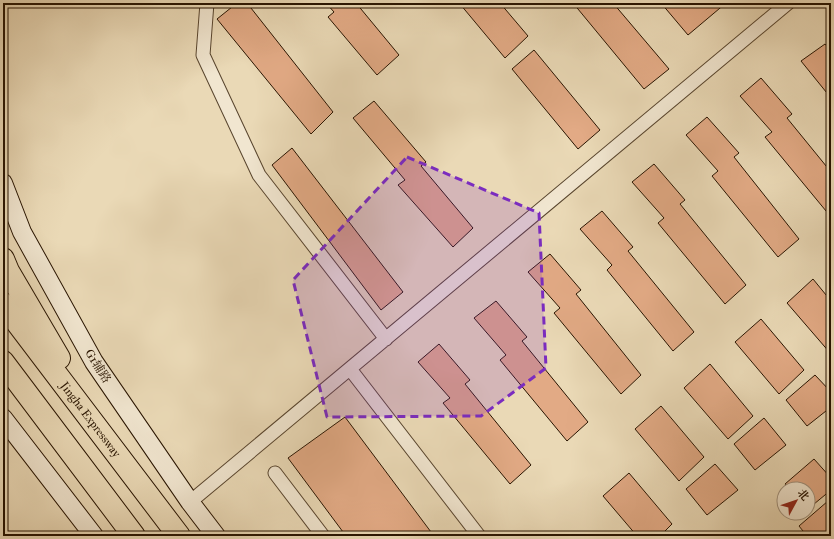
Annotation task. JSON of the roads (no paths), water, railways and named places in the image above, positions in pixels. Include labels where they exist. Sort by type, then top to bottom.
[{"type":"highway","points":[[3,259],[8,271],[59,358],[141,485]]},
{"type":"highway","name":"Jingha Expressway","points":[[3,304],[179,536]]},
{"type":"highway","points":[[3,362],[134,536]]},
{"type":"highway","points":[[3,374],[59,436]]},
{"type":"street","points":[[207,3],[203,55],[259,175],[386,339]]},
{"type":"street","points":[[190,502],[788,3]]},
{"type":"street","name":"G1辅路","points":[[3,183],[22,232],[94,362],[190,502],[216,536]]},
{"type":"street","points":[[350,369],[479,536]]},
{"type":"street","points":[[3,418],[94,536]]},
{"type":"street","points":[[275,473],[323,536]]}]
